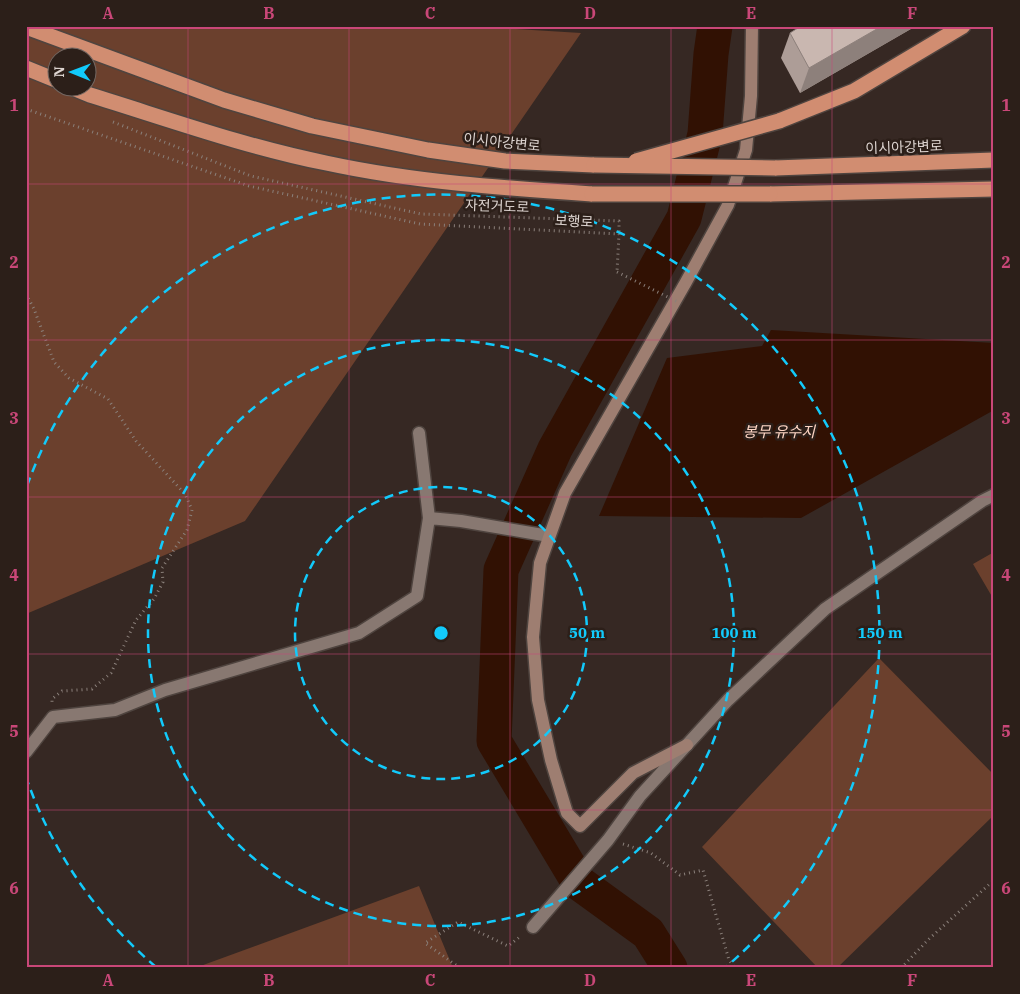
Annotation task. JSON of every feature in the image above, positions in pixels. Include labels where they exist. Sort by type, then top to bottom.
[{"type":"highway","points":[[619,166],[780,121],[854,91],[964,26]]},
{"type":"highway","name":"이시아강변로","points":[[26,27],[224,100],[312,126],[428,150],[505,161],[619,166],[775,168],[994,160]]},
{"type":"highway","points":[[26,68],[48,77]]},
{"type":"highway","points":[[98,97],[255,146],[326,164],[477,186],[592,194],[770,194],[994,189]]},
{"type":"street","points":[[687,745],[633,773],[580,826],[567,813],[551,760],[538,700],[533,637],[540,563],[565,493],[728,205],[746,150],[751,96],[752,26]]},
{"type":"street","points":[[26,752],[53,716],[115,710],[165,690],[359,633],[417,596],[429,518],[419,433]]},
{"type":"street","points":[[533,927],[608,840],[640,796],[728,700],[825,609],[982,501],[994,495]]},
{"type":"street","points":[[429,518],[461,521],[550,536]]},
{"type":"path","name":"보행로","points":[[26,109],[249,186],[420,224],[619,234]]},
{"type":"path","name":"자전거도로","points":[[107,120],[252,176],[421,214],[619,221],[619,234]]},
{"type":"path","points":[[619,234],[617,272],[680,302]]},
{"type":"path","points":[[26,294],[34,309],[54,362],[69,378],[108,399],[136,441],[185,494],[192,510],[187,530],[162,568],[163,582],[154,599],[136,620],[111,673],[92,690],[62,691],[52,699],[53,716]]},
{"type":"path","points":[[608,840],[651,853],[680,875],[703,870],[730,960],[735,968]]},
{"type":"path","points":[[901,968],[929,939],[994,880]]},
{"type":"path","points":[[460,968],[425,943],[458,922],[508,946],[533,927]]},
{"type":"shaded area","points":[[26,26],[465,26],[581,33],[245,521],[26,614]]},
{"type":"shaded area","points":[[994,552],[994,600],[973,564]]},
{"type":"shaded area","points":[[879,658],[994,775],[994,815],[837,968],[818,968],[702,847]]},
{"type":"shaded area","points":[[419,886],[453,968],[195,968]]},
{"type":"water","name":"봉무 유수지","points":[[771,330],[994,343],[994,410],[801,518],[599,516],[667,358],[762,346]]},
{"type":"building","points":[[801,26],[882,26],[809,68],[790,33]]},
{"type":"waterway","points":[[670,968],[648,933],[579,883],[494,741],[501,570],[555,449],[684,218],[705,134],[715,26]]}]
